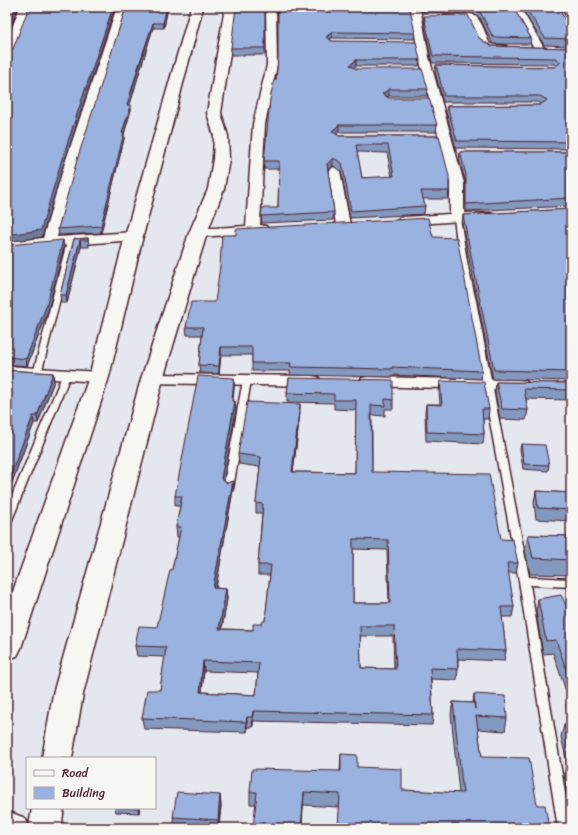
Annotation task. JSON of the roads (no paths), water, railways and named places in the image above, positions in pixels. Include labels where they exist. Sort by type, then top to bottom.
[{"type":"street","points":[[7,54],[25,7]]},
{"type":"street","points":[[49,242],[70,166],[122,7]]},
{"type":"street","points":[[7,648],[99,377],[134,236],[197,7]]},
{"type":"street","points":[[57,757],[68,694],[152,379],[198,233],[216,189],[221,159],[221,136],[214,113],[231,7]]},
{"type":"street","points":[[253,229],[259,124],[272,65],[271,7]]},
{"type":"street","points":[[515,7],[539,48]]},
{"type":"street","points":[[565,7],[571,15]]},
{"type":"street","points":[[402,11],[421,14],[471,17],[474,20],[482,41],[487,47],[552,48]]},
{"type":"street","points":[[421,14],[418,44],[440,106],[445,138],[457,183],[457,218]]},
{"type":"street","points":[[420,100],[440,106]]},
{"type":"street","points":[[430,138],[445,138]]},
{"type":"street","points":[[450,154],[466,154]]},
{"type":"street","points":[[334,171],[343,225]]},
{"type":"street","points":[[388,222],[500,214]]},
{"type":"street","points":[[328,225],[358,224]]},
{"type":"street","points":[[198,233],[276,228]]},
{"type":"street","points":[[7,246],[134,236]]},
{"type":"street","points":[[7,371],[99,377]]},
{"type":"street","points":[[152,379],[327,381]]},
{"type":"street","points":[[351,382],[533,386]]},
{"type":"street","points":[[45,828],[48,809]]},
{"type":"street","points":[[7,826],[14,828]]},
{"type":"lane","points":[[457,218],[486,384],[524,581],[565,828]]},
{"type":"lane","points":[[37,374],[71,240]]},
{"type":"lane","points":[[7,520],[66,376]]},
{"type":"lane","points":[[228,489],[247,380]]},
{"type":"lane","points":[[524,581],[571,583]]}]
